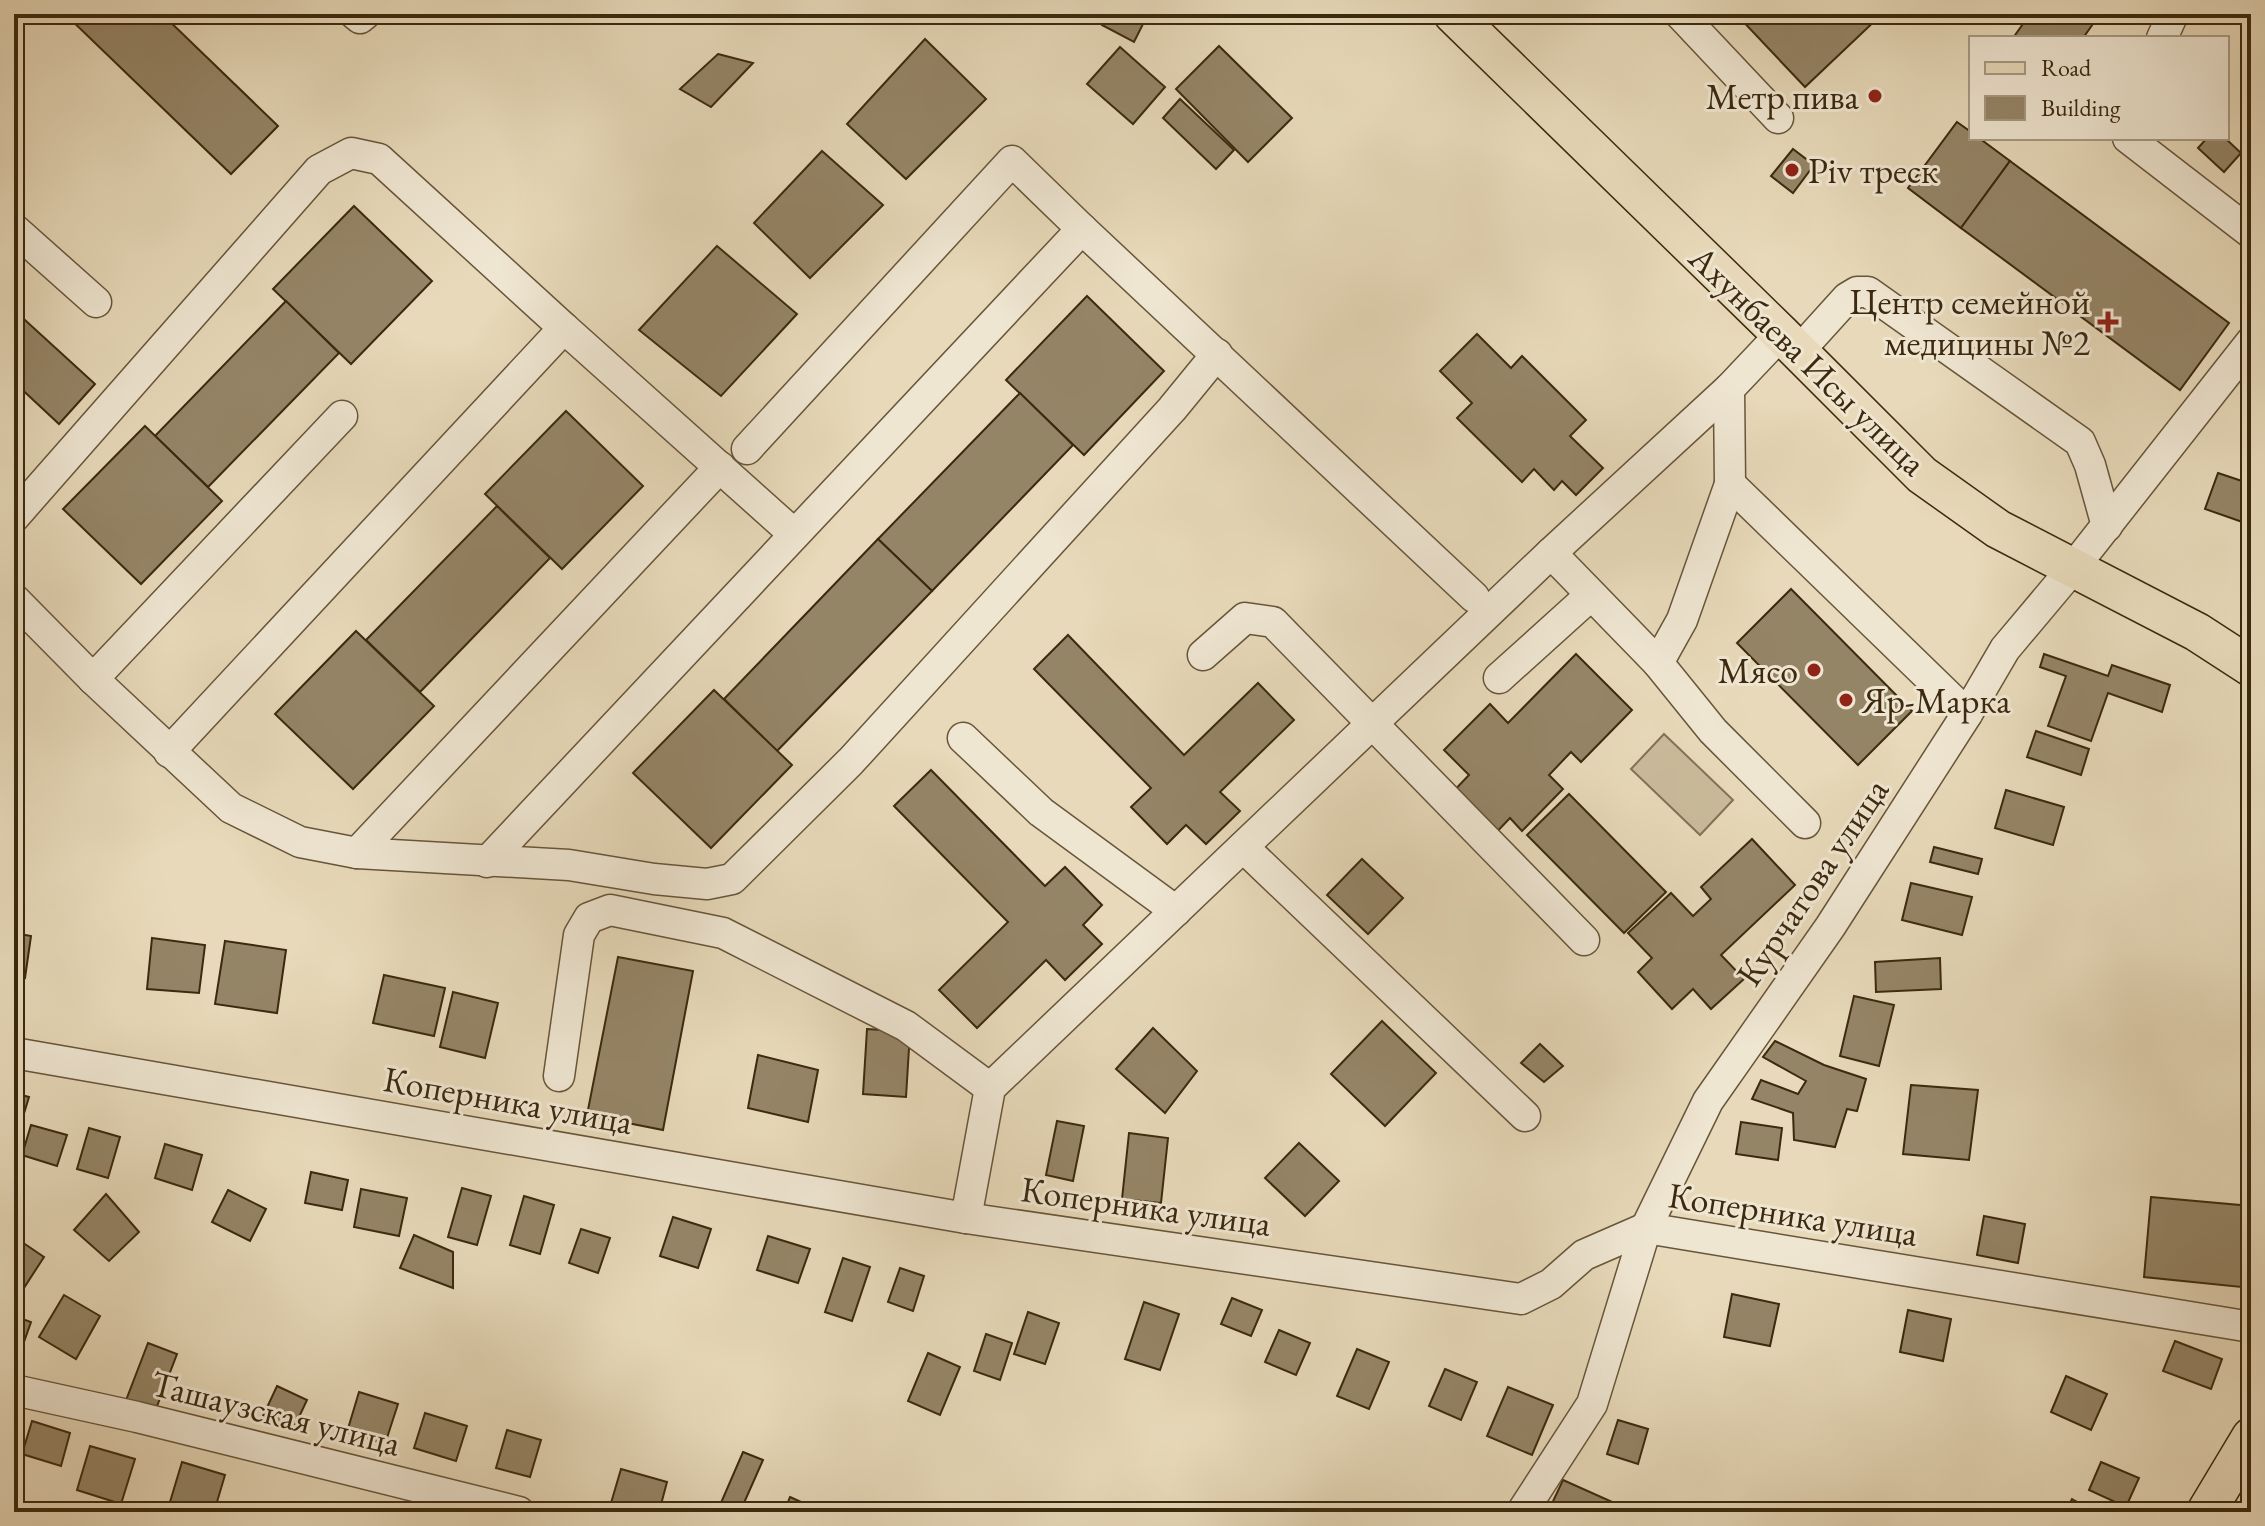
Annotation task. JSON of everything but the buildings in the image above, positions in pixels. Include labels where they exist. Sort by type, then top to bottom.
[{"type":"main road","name":"Ахунбаева Исы улица","points":[[1470,19],[1922,475],[1998,529],[2197,632],[2251,667]]},
{"type":"main road","points":[[2206,1512],[2251,1437]]},
{"type":"street","points":[[1680,14],[1778,118]]},
{"type":"street","points":[[2163,36],[2173,14]]},
{"type":"street","points":[[2131,140],[2251,233]]},
{"type":"street","points":[[14,517],[319,170],[351,153],[379,159],[794,534]]},
{"type":"street","points":[[747,449],[1012,161],[1474,597]]},
{"type":"street","points":[[14,229],[96,302]]},
{"type":"street","points":[[487,862],[1082,229]]},
{"type":"street","points":[[966,1218],[990,1088],[1551,553],[1729,389],[1847,298],[1857,292],[1868,292],[2080,442],[2090,465],[2107,526]]},
{"type":"street","points":[[169,752],[564,328]]},
{"type":"street","name":"Курчатова улица","points":[[1522,1512],[1592,1404],[1646,1228],[1708,1101],[1830,927],[1967,714],[2005,649],[2107,526],[2251,342]]},
{"type":"street","points":[[14,599],[93,679],[231,808],[300,842],[357,853],[569,865],[707,884],[732,879],[851,761],[1172,409],[1217,354]]},
{"type":"street","points":[[1658,663],[1682,620],[1730,484],[1729,389]]},
{"type":"street","points":[[93,679],[342,416]]},
{"type":"street","points":[[357,853],[720,467]]},
{"type":"street","points":[[1730,484],[1967,714]]},
{"type":"street","points":[[1551,553],[1658,663],[1713,731],[1805,823]]},
{"type":"street","points":[[1499,678],[1591,595]]},
{"type":"street","points":[[1203,655],[1245,618],[1273,622],[1584,940]]},
{"type":"street","points":[[963,738],[1041,812],[1176,911]]},
{"type":"street","points":[[1243,847],[1525,1116]]},
{"type":"street","points":[[559,1076],[579,935],[589,918],[610,910],[723,933],[906,1026],[990,1088]]},
{"type":"street","name":"Коперника улица","points":[[14,1053],[966,1218],[1521,1299],[1551,1284],[1584,1255],[1646,1228],[2251,1327]]},
{"type":"street","name":"Ташаузская улица","points":[[14,1390],[137,1417],[519,1512]]},
{"type":"shaded area","points":[[1664,734],[1733,800],[1700,835],[1631,769]]},
{"type":"place","name":"Метр пива","points":[[1875,96]]},
{"type":"place","name":"Piv треск","points":[[1792,170]]},
{"type":"place","name":"Центр семейной медицины №2","points":[[2108,322]]},
{"type":"place","name":"Мясо","points":[[1814,670]]},
{"type":"place","name":"Яр-Марка","points":[[1846,700]]}]
